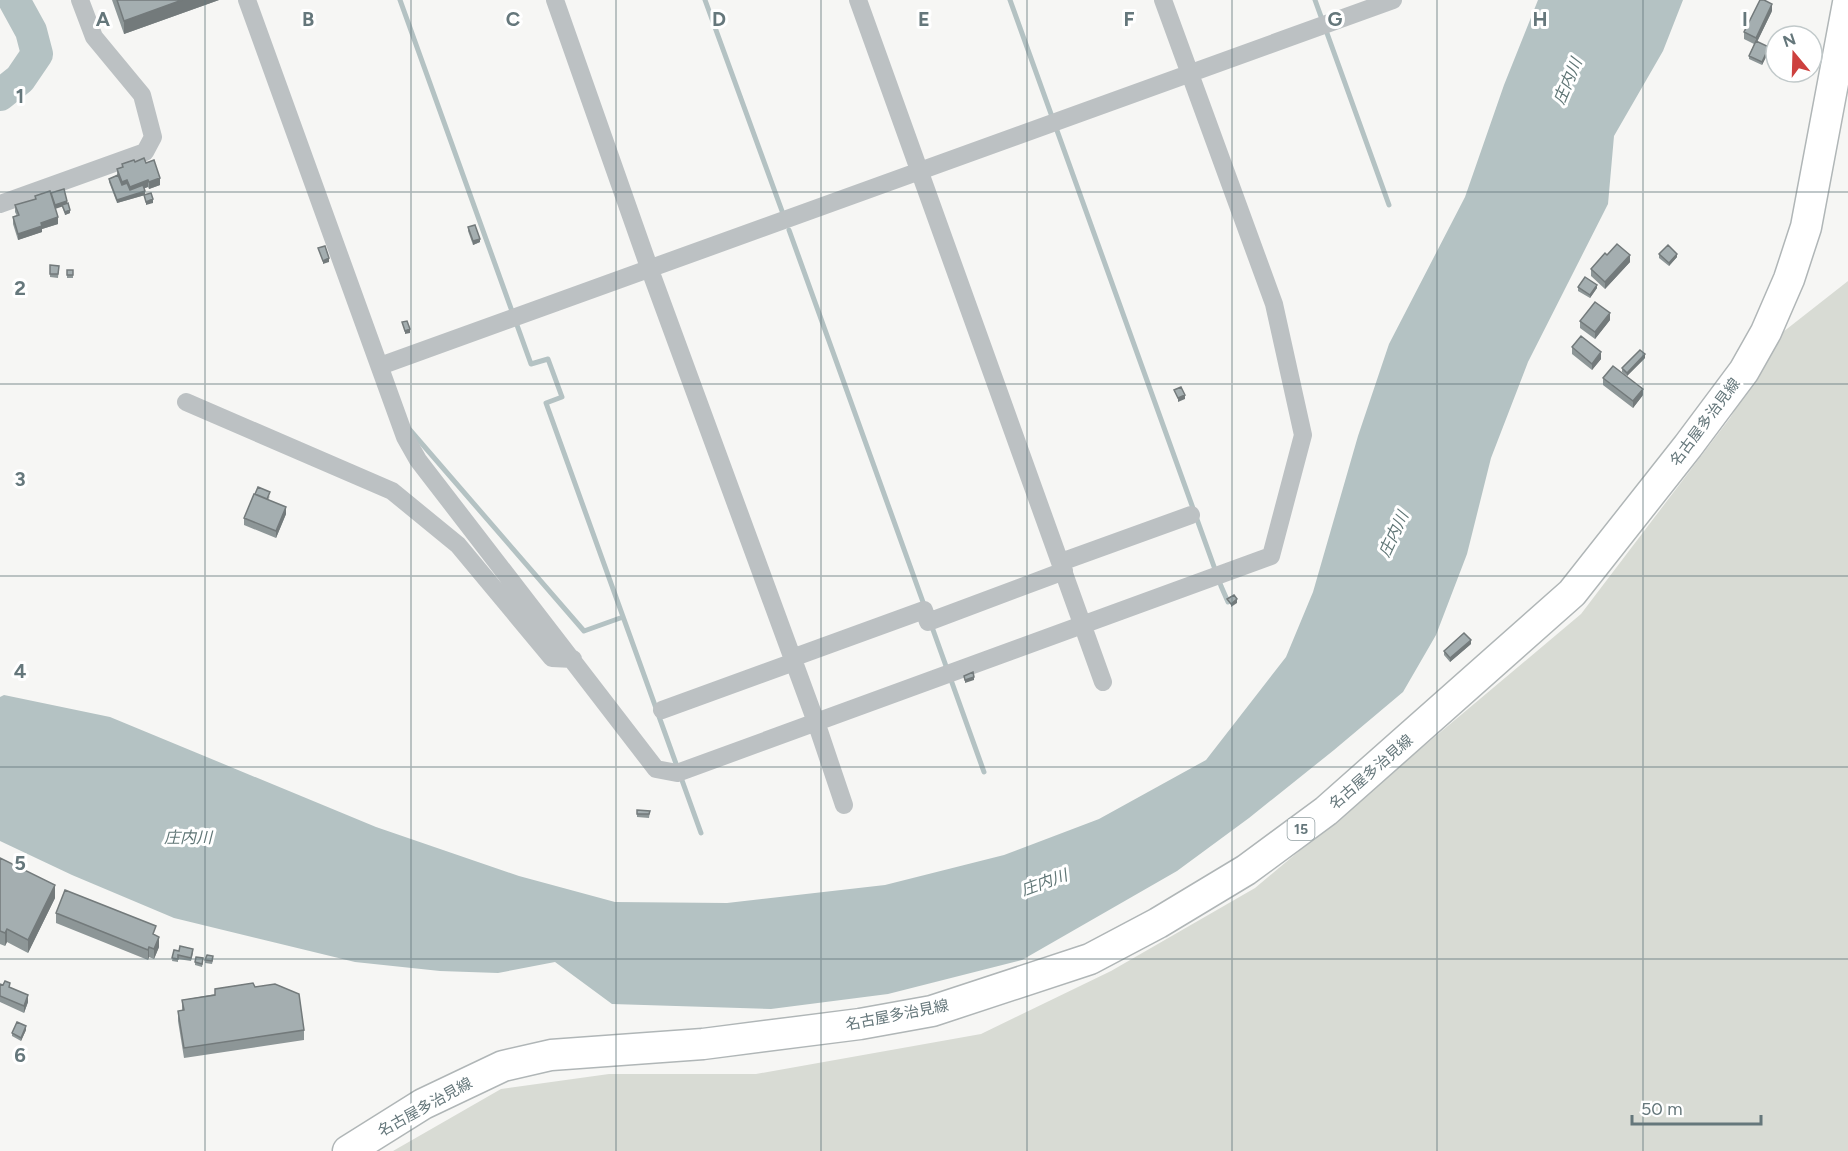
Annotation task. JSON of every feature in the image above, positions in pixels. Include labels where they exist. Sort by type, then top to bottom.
[{"type":"main road","name":"名古屋多治見線","points":[[348,1151],[423,1104],[503,1066],[550,1055],[702,1044],[901,1017],[932,1011],[1090,959],[1158,923],[1246,870],[1326,811],[1572,593],[1688,446],[1744,370],[1766,332],[1789,279],[1806,227],[1848,3]]},
{"type":"street","points":[[0,204],[145,152],[153,136],[142,95],[94,36],[80,0]]},
{"type":"street","points":[[247,0],[405,437],[418,460],[656,769],[677,773],[1271,556],[1303,435],[1274,304],[1163,0]]},
{"type":"street","points":[[555,0],[650,270],[816,722],[844,805]]},
{"type":"street","points":[[858,0],[1103,682]]},
{"type":"street","points":[[380,366],[1393,0]]},
{"type":"street","points":[[186,402],[392,491],[458,545],[552,658],[573,659]]},
{"type":"street","points":[[662,710],[924,610],[928,622],[1191,515]]},
{"type":"shaded area","points":[[1848,281],[1848,1151],[393,1151],[501,1089],[609,1074],[756,1074],[981,1034],[1111,971],[1255,888],[1581,614],[1730,418],[1783,332]]},
{"type":"water","name":"庄内川","points":[[1538,0],[1683,0],[1663,51],[1614,136],[1608,204],[1528,362],[1491,458],[1467,554],[1436,635],[1403,692],[1249,818],[1177,871],[1022,960],[888,994],[771,1009],[612,1004],[555,962],[498,973],[440,971],[355,962],[174,918],[72,875],[0,841],[0,697],[4,695],[110,717],[376,827],[519,876],[615,902],[727,903],[885,885],[1004,855],[1099,819],[1206,760],[1286,657],[1313,592],[1358,436],[1389,344],[1465,197],[1504,85]]},
{"type":"building","points":[[117,0],[182,0],[124,21]]},
{"type":"building","points":[[1760,0],[1772,4],[1756,38],[1744,32]]},
{"type":"building","points":[[1756,41],[1764,45],[1762,62],[1749,56]]},
{"type":"building","points":[[144,158],[146,163],[154,160],[160,178],[130,187],[127,180],[122,182],[117,169],[123,167],[122,164]]},
{"type":"building","points":[[118,175],[122,185],[127,183],[130,190],[143,185],[145,191],[117,200],[109,179]]},
{"type":"building","points":[[64,189],[67,201],[55,205],[51,193]]},
{"type":"building","points":[[50,191],[58,217],[41,223],[42,226],[18,234],[13,217],[19,215],[15,205],[36,199],[35,196]]},
{"type":"building","points":[[151,193],[153,199],[146,202],[144,195]]},
{"type":"building","points":[[68,203],[70,210],[65,212],[62,205]]},
{"type":"building","points":[[475,225],[480,239],[473,241],[468,227]]},
{"type":"building","points":[[1617,244],[1630,255],[1605,282],[1591,269],[1605,253],[1607,255]]},
{"type":"building","points":[[1668,245],[1677,254],[1669,263],[1659,254]]},
{"type":"building","points":[[325,246],[329,258],[323,261],[318,248]]},
{"type":"building","points":[[50,265],[59,266],[58,274],[50,274]]},
{"type":"building","points":[[67,270],[73,270],[73,275],[67,275]]},
{"type":"building","points":[[1585,277],[1597,285],[1590,295],[1578,287]]},
{"type":"building","points":[[1595,302],[1610,313],[1595,332],[1580,321]]},
{"type":"building","points":[[407,321],[410,329],[405,331],[402,322]]},
{"type":"building","points":[[1581,336],[1601,352],[1592,364],[1572,347]]},
{"type":"building","points":[[1640,350],[1645,354],[1627,373],[1622,368]]},
{"type":"building","points":[[1613,366],[1643,389],[1633,401],[1603,378]]},
{"type":"building","points":[[1181,387],[1185,395],[1178,398],[1174,390]]},
{"type":"building","points":[[258,487],[270,492],[267,499],[255,494]]},
{"type":"building","points":[[254,494],[286,507],[276,531],[244,518]]},
{"type":"building","points":[[1234,595],[1237,599],[1231,604],[1227,599]]},
{"type":"building","points":[[1464,633],[1471,640],[1450,658],[1444,651]]},
{"type":"building","points":[[973,672],[974,677],[965,680],[964,676]]},
{"type":"building","points":[[637,810],[650,811],[649,814],[637,814]]},
{"type":"building","points":[[0,858],[55,885],[28,940],[7,929],[5,933],[0,931]]},
{"type":"building","points":[[65,890],[156,926],[153,934],[159,937],[154,949],[149,947],[148,950],[56,913]]},
{"type":"building","points":[[180,946],[193,949],[191,958],[178,955],[178,959],[172,958],[174,950],[179,951]]},
{"type":"building","points":[[207,955],[213,956],[212,961],[205,960]]},
{"type":"building","points":[[196,957],[203,958],[202,964],[195,962]]},
{"type":"building","points":[[5,981],[10,983],[9,987],[28,995],[24,1006],[0,996],[0,984],[3,985]]},
{"type":"building","points":[[253,983],[255,987],[275,984],[299,994],[304,1030],[184,1048],[178,1011],[184,1010],[182,1000],[215,995],[215,989]]},
{"type":"building","points":[[17,1022],[26,1026],[21,1038],[12,1033]]},
{"type":"waterway","points":[[0,95],[20,79],[37,54],[31,31],[14,0]]},
{"type":"waterway","points":[[400,0],[531,364],[548,359],[562,397],[546,403],[701,833]]},
{"type":"waterway","points":[[705,0],[782,211]]},
{"type":"waterway","points":[[1010,0],[1228,602]]},
{"type":"waterway","points":[[1315,0],[1389,205]]},
{"type":"waterway","points":[[789,230],[923,602]]},
{"type":"waterway","points":[[410,430],[584,631],[623,617]]},
{"type":"waterway","points":[[932,627],[984,772]]}]
